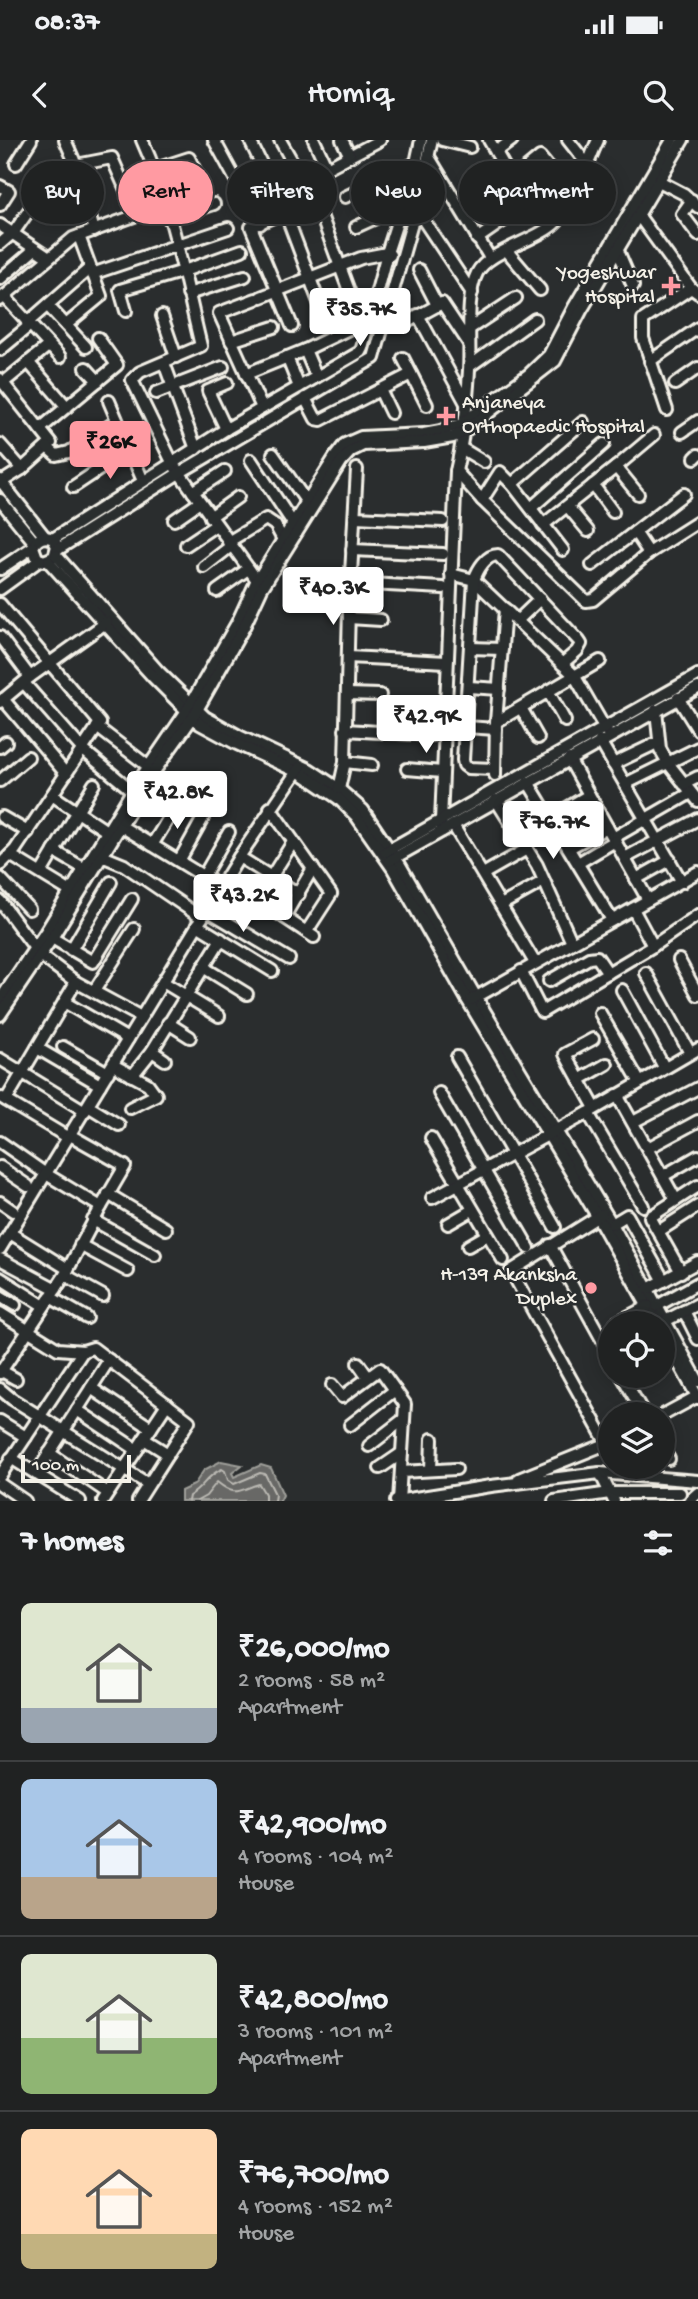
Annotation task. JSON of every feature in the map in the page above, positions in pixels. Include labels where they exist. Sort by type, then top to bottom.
[{"type":"street","points":[[16,164],[31,140]]},
{"type":"street","points":[[65,140],[74,161]]},
{"type":"street","points":[[142,140],[151,161]]},
{"type":"street","points":[[214,140],[227,164]]},
{"type":"street","points":[[279,140],[291,161]]},
{"type":"street","points":[[314,140],[327,167],[376,141]]},
{"type":"street","points":[[342,140],[350,156]]},
{"type":"street","points":[[428,161],[432,140]]},
{"type":"street","points":[[442,140],[470,147]]},
{"type":"street","points":[[489,140],[501,161]]},
{"type":"street","points":[[496,152],[512,140]]},
{"type":"street","points":[[568,140],[585,161]]},
{"type":"street","points":[[588,161],[598,140]]},
{"type":"street","points":[[0,1015],[85,869],[192,710],[306,501],[335,457],[345,444],[354,439],[465,426],[535,384],[555,361],[570,322],[618,251],[672,140]]},
{"type":"street","points":[[260,584],[282,538],[353,449],[372,444],[433,441],[453,437],[549,355],[682,140]]},
{"type":"street","points":[[420,141],[490,258]]},
{"type":"street","points":[[416,161],[420,141]]},
{"type":"street","points":[[251,143],[260,161]]},
{"type":"street","points":[[60,357],[2,298],[73,238],[137,215],[112,158],[97,161]]},
{"type":"street","points":[[657,180],[684,194],[695,204],[682,214],[698,235]]},
{"type":"street","points":[[0,186],[9,191],[0,205]]},
{"type":"street","points":[[345,197],[351,194]]},
{"type":"street","points":[[636,212],[695,291],[643,320],[642,334],[667,410]]},
{"type":"street","points":[[0,244],[21,221]]},
{"type":"street","points":[[92,224],[94,231]]},
{"type":"street","points":[[171,224],[178,244],[201,346],[140,372],[132,380],[176,468],[260,584]]},
{"type":"street","points":[[260,224],[251,227],[292,326]]},
{"type":"street","points":[[289,224],[323,313]]},
{"type":"street","points":[[246,374],[359,324],[324,224]]},
{"type":"street","points":[[356,227],[363,224]]},
{"type":"street","points":[[0,589],[46,549],[143,481],[176,468],[196,449],[226,429],[354,357],[362,348],[396,224]]},
{"type":"street","points":[[0,569],[46,549],[176,468],[371,360],[376,355],[412,224]]},
{"type":"street","points":[[426,224],[472,293]]},
{"type":"street","points":[[477,239],[498,224]]},
{"type":"street","points":[[441,826],[436,791],[442,772],[456,471],[467,405],[470,366],[468,330],[472,293],[477,272],[490,258],[553,224]]},
{"type":"street","points":[[0,225],[49,258]]},
{"type":"street","points":[[0,350],[91,271],[228,228]]},
{"type":"street","points":[[66,325],[101,296],[79,236]]},
{"type":"street","points":[[0,279],[35,249]]},
{"type":"street","points":[[126,311],[120,290],[242,250]]},
{"type":"street","points":[[507,251],[540,290]]},
{"type":"street","points":[[618,251],[633,286]]},
{"type":"street","points":[[262,408],[219,313],[362,258],[387,253],[402,262]]},
{"type":"street","points":[[419,270],[437,304]]},
{"type":"street","points":[[188,294],[246,276]]},
{"type":"street","points":[[468,330],[516,298]]},
{"type":"street","points":[[405,323],[440,303],[444,305],[469,344]]},
{"type":"street","points":[[48,306],[86,347]]},
{"type":"street","points":[[418,315],[467,405]]},
{"type":"street","points":[[162,316],[176,357]]},
{"type":"street","points":[[470,366],[535,320]]},
{"type":"street","points":[[232,341],[274,327]]},
{"type":"street","points":[[650,361],[698,328]]},
{"type":"street","points":[[40,429],[117,365],[98,338]]},
{"type":"street","points":[[48,346],[2,381],[51,443],[22,469],[1,481],[46,549],[152,677],[192,710],[339,789],[363,810],[601,1214],[655,1311]]},
{"type":"street","points":[[305,350],[314,371]]},
{"type":"street","points":[[287,357],[299,387]]},
{"type":"street","points":[[403,358],[427,405]]},
{"type":"street","points":[[28,362],[67,407]]},
{"type":"street","points":[[164,363],[196,449]]},
{"type":"street","points":[[156,393],[223,367]]},
{"type":"street","points":[[86,368],[98,381]]},
{"type":"street","points":[[676,384],[698,368]]},
{"type":"street","points":[[305,398],[316,419],[321,420],[411,374]]},
{"type":"street","points":[[226,429],[208,391],[227,383]]},
{"type":"street","points":[[380,390],[391,413]]},
{"type":"street","points":[[109,401],[143,481]]},
{"type":"street","points":[[274,401],[281,412]]},
{"type":"street","points":[[47,447],[56,455],[69,452],[117,421]]},
{"type":"street","points":[[682,432],[698,421]]},
{"type":"street","points":[[512,484],[583,422]]},
{"type":"street","points":[[543,525],[654,435]]},
{"type":"street","points":[[531,508],[604,443]]},
{"type":"street","points":[[0,444],[22,469]]},
{"type":"street","points":[[461,448],[484,462]]},
{"type":"street","points":[[73,486],[130,449]]},
{"type":"street","points":[[273,454],[306,501]]},
{"type":"street","points":[[251,460],[294,526]]},
{"type":"street","points":[[616,467],[638,494]]},
{"type":"street","points":[[339,789],[345,762],[357,470]]},
{"type":"street","points":[[193,492],[225,471]]},
{"type":"street","points":[[456,471],[482,500],[586,601],[593,600],[649,553],[698,522]]},
{"type":"street","points":[[482,500],[500,472],[564,550]]},
{"type":"street","points":[[593,485],[613,512]]},
{"type":"street","points":[[592,565],[684,494]]},
{"type":"street","points":[[186,545],[238,497]]},
{"type":"street","points":[[0,500],[5,515],[46,549]]},
{"type":"street","points":[[174,520],[200,502]]},
{"type":"street","points":[[568,507],[587,531]]},
{"type":"street","points":[[355,517],[443,521]]},
{"type":"street","points":[[204,567],[230,544],[266,519],[275,525],[282,538]]},
{"type":"street","points":[[635,532],[649,553]]},
{"type":"street","points":[[352,550],[443,554]]},
{"type":"street","points":[[505,609],[495,772],[464,765],[474,580],[483,563],[496,554],[581,644],[578,651],[562,664]]},
{"type":"street","points":[[217,591],[248,569]]},
{"type":"street","points":[[451,575],[474,580],[575,676],[605,735],[613,764],[682,881]]},
{"type":"street","points":[[351,583],[443,588]]},
{"type":"street","points":[[517,621],[540,599]]},
{"type":"street","points":[[0,604],[100,723],[27,832],[0,865]]},
{"type":"street","points":[[349,618],[381,620]]},
{"type":"street","points":[[4,699],[107,622]]},
{"type":"street","points":[[0,638],[27,680],[82,749],[135,794]]},
{"type":"street","points":[[471,648],[502,649]]},
{"type":"street","points":[[348,657],[447,662]]},
{"type":"street","points":[[466,727],[496,726],[548,691],[600,661]]},
{"type":"street","points":[[441,826],[453,825],[569,759],[698,675]]},
{"type":"street","points":[[0,686],[4,699],[66,774]]},
{"type":"street","points":[[469,687],[499,689]]},
{"type":"street","points":[[389,856],[605,735],[698,688]]},
{"type":"street","points":[[548,691],[565,722]]},
{"type":"street","points":[[347,694],[380,695]]},
{"type":"street","points":[[678,698],[698,730]]},
{"type":"street","points":[[521,708],[538,738]]},
{"type":"street","points":[[656,710],[659,742],[668,763],[691,793]]},
{"type":"street","points":[[97,727],[152,770],[157,777],[156,783],[181,798],[152,845]]},
{"type":"street","points":[[345,730],[432,735]]},
{"type":"street","points":[[613,764],[659,742]]},
{"type":"street","points":[[625,784],[698,748]]},
{"type":"street","points":[[0,781],[28,757]]},
{"type":"street","points":[[569,759],[648,900]]},
{"type":"street","points":[[345,762],[372,765]]},
{"type":"street","points":[[103,1296],[66,1272],[4,1239],[239,857],[299,768]]},
{"type":"street","points":[[299,768],[338,798],[389,856]]},
{"type":"street","points":[[407,769],[442,772]]},
{"type":"street","points":[[578,863],[691,793],[698,777]]},
{"type":"street","points":[[528,782],[612,920]]},
{"type":"street","points":[[41,873],[94,784]]},
{"type":"street","points":[[0,1000],[52,937],[102,856],[111,834],[121,826],[135,794]]},
{"type":"street","points":[[550,818],[589,794]]},
{"type":"street","points":[[52,795],[111,834]]},
{"type":"street","points":[[496,800],[527,849],[574,941],[587,960]]},
{"type":"street","points":[[121,826],[203,877],[223,883],[311,934],[331,894],[270,808]]},
{"type":"street","points":[[1,817],[27,832]]},
{"type":"street","points":[[179,861],[203,818]]},
{"type":"street","points":[[625,858],[698,819]]},
{"type":"street","points":[[453,825],[535,963]]},
{"type":"street","points":[[569,848],[607,827]]},
{"type":"street","points":[[203,877],[229,832]]},
{"type":"street","points":[[271,877],[293,842]]},
{"type":"street","points":[[483,874],[527,849]]},
{"type":"street","points":[[54,851],[85,869]]},
{"type":"street","points":[[10,855],[71,892]]},
{"type":"street","points":[[102,856],[124,865],[202,918],[289,959]]},
{"type":"street","points":[[239,857],[299,894]]},
{"type":"street","points":[[636,879],[670,860]]},
{"type":"street","points":[[284,917],[313,868]]},
{"type":"street","points":[[472,999],[698,873]]},
{"type":"street","points":[[0,878],[29,909]]},
{"type":"street","points":[[501,905],[544,881]]},
{"type":"street","points":[[71,950],[111,882]]},
{"type":"street","points":[[52,937],[93,962],[132,899]]},
{"type":"street","points":[[0,901],[37,952],[76,982],[141,1017]]},
{"type":"street","points":[[633,909],[653,946]]},
{"type":"street","points":[[521,971],[542,1012],[653,946],[698,915]]},
{"type":"street","points":[[202,918],[221,939],[272,971]]},
{"type":"street","points":[[94,991],[134,929]]},
{"type":"street","points":[[132,1076],[152,1051],[221,939]]},
{"type":"street","points":[[549,981],[597,957],[608,973]]},
{"type":"street","points":[[679,960],[698,995]]},
{"type":"street","points":[[203,967],[247,993]]},
{"type":"street","points":[[432,1198],[694,1051],[646,973]]},
{"type":"street","points":[[16,1379],[1,1372],[66,1272],[125,1166],[3,1098],[23,1073],[76,982]]},
{"type":"street","points":[[163,982],[219,1016]]},
{"type":"street","points":[[622,990],[664,1067]]},
{"type":"street","points":[[64,1002],[128,1039]]},
{"type":"street","points":[[600,1013],[639,1081]]},
{"type":"street","points":[[168,1023],[190,1037]]},
{"type":"street","points":[[593,1039],[565,1054],[591,1111],[643,1206]]},
{"type":"street","points":[[63,1047],[148,1084],[156,1096],[130,1108]]},
{"type":"street","points":[[37,1048],[100,1085]]},
{"type":"street","points":[[152,1051],[165,1060]]},
{"type":"street","points":[[457,1057],[555,1227]]},
{"type":"street","points":[[0,1059],[119,1125]]},
{"type":"street","points":[[579,1080],[607,1064]]},
{"type":"street","points":[[633,1122],[698,1088]]},
{"type":"street","points":[[439,1093],[529,1248]]},
{"type":"street","points":[[617,1095],[676,1200]]},
{"type":"street","points":[[648,1148],[698,1121]]},
{"type":"street","points":[[431,1138],[503,1260]]},
{"type":"street","points":[[0,1142],[101,1207]]},
{"type":"street","points":[[663,1176],[698,1156]]},
{"type":"street","points":[[0,1167],[28,1186]]},
{"type":"street","points":[[681,1272],[650,1217],[698,1186]]},
{"type":"street","points":[[108,1194],[166,1228]]},
{"type":"street","points":[[0,1202],[13,1211]]},
{"type":"street","points":[[659,1231],[698,1206]]},
{"type":"street","points":[[448,1224],[472,1210]]},
{"type":"street","points":[[601,1214],[611,1224],[648,1289],[652,1306]]},
{"type":"street","points":[[598,1424],[511,1271],[601,1214]]},
{"type":"street","points":[[611,1224],[626,1215],[664,1281]]},
{"type":"street","points":[[93,1220],[155,1255]]},
{"type":"street","points":[[468,1247],[487,1235]]},
{"type":"street","points":[[80,1245],[128,1271]]},
{"type":"street","points":[[550,1245],[598,1332]]},
{"type":"street","points":[[0,1259],[50,1297],[87,1318]]},
{"type":"street","points":[[648,1289],[697,1263]]},
{"type":"street","points":[[0,1278],[50,1297]]},
{"type":"street","points":[[641,1311],[698,1283]]},
{"type":"street","points":[[0,1296],[15,1305]]},
{"type":"street","points":[[675,1315],[698,1304]]},
{"type":"street","points":[[684,1311],[698,1339]]},
{"type":"street","points":[[1,1317],[58,1349],[83,1351],[93,1348],[189,1421],[138,1501]]},
{"type":"street","points":[[675,1344],[698,1381]]},
{"type":"street","points":[[0,1476],[83,1351]]},
{"type":"street","points":[[675,1356],[698,1397],[675,1409]]},
{"type":"street","points":[[36,1474],[109,1360]]},
{"type":"street","points":[[358,1363],[368,1377]]},
{"type":"street","points":[[332,1385],[342,1397],[380,1369],[405,1404],[398,1501],[598,1473]]},
{"type":"street","points":[[91,1388],[151,1428]]},
{"type":"street","points":[[0,1389],[62,1432],[148,1484]]},
{"type":"street","points":[[350,1425],[395,1391]]},
{"type":"street","points":[[49,1453],[106,1497],[167,1404]]},
{"type":"street","points":[[77,1410],[137,1450]]},
{"type":"street","points":[[369,1446],[404,1419]]},
{"type":"street","points":[[0,1421],[26,1437]]},
{"type":"street","points":[[144,1439],[168,1454]]},
{"type":"street","points":[[431,1470],[432,1439]]},
{"type":"street","points":[[505,1485],[598,1447]]},
{"type":"street","points":[[380,1468],[402,1453]]},
{"type":"street","points":[[11,1458],[80,1501]]},
{"type":"street","points":[[401,1472],[456,1469]]},
{"type":"street","points":[[603,1479],[612,1497]]},
{"type":"street","points":[[645,1479],[697,1486],[689,1501]]},
{"type":"street","points":[[0,1484],[21,1500]]},
{"type":"street","points":[[554,1501],[680,1493]]},
{"type":"water","points":[[221,1461],[242,1465],[232,1473],[234,1477],[261,1465],[271,1468],[283,1495],[280,1501],[181,1501],[181,1491],[194,1485],[204,1470]]},
{"type":"place","name":"Yogeshwar Hospital","points":[[671,286]]},
{"type":"place","name":"Anjaneya Orthopaedic Hospital","points":[[446,416]]},
{"type":"place","name":"H-139 Akanksha Duplex","points":[[591,1288]]}]
